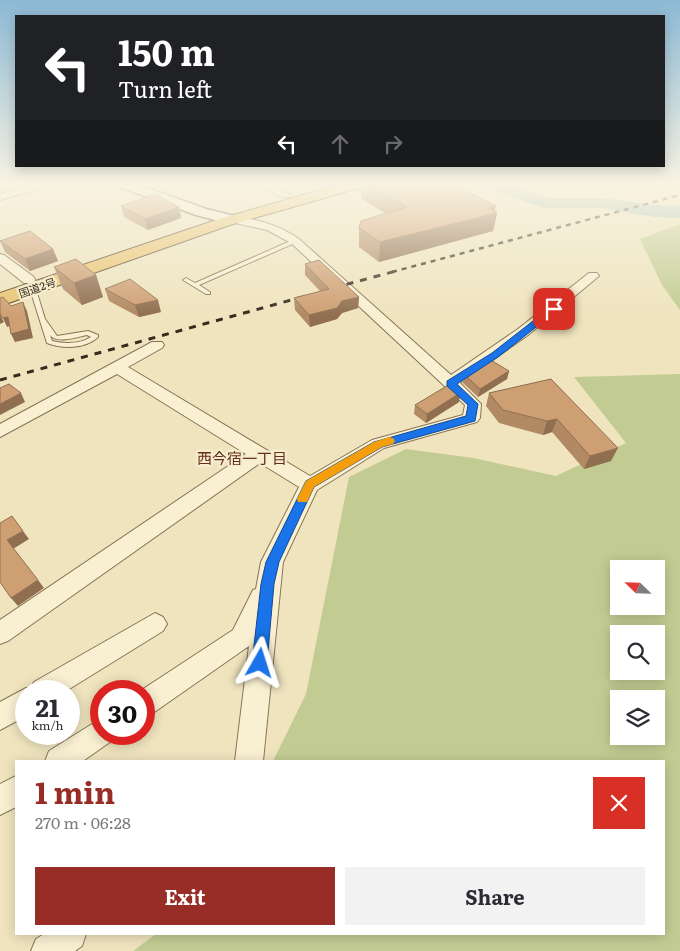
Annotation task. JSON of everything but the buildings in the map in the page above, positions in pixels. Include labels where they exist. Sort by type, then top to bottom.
[{"type":"highway","name":"国道2号","points":[[0,290],[31,284],[196,227]]},
{"type":"highway","name":"国道2号","points":[[0,300],[31,284]]},
{"type":"street","points":[[249,760],[272,562],[310,484],[378,444],[471,418],[473,404],[295,241],[274,227]]},
{"type":"street","points":[[0,258],[31,284]]},
{"type":"street","points":[[450,383],[518,337],[593,276]]},
{"type":"street","points":[[0,431],[157,345]]},
{"type":"street","points":[[117,367],[310,484]]},
{"type":"street","points":[[0,633],[260,454]]},
{"type":"street","points":[[155,697],[241,638],[268,584]]},
{"type":"street","points":[[61,680],[155,624]]},
{"type":"street","points":[[0,717],[15,708]]},
{"type":"street","points":[[60,760],[90,740]]},
{"type":"street","points":[[0,801],[15,791]]},
{"type":"street","points":[[48,951],[69,935]]},
{"type":"lane","points":[[195,285],[295,241]]},
{"type":"lane","points":[[186,280],[208,293]]},
{"type":"lane","points":[[31,284],[49,342],[52,344],[88,342],[96,336],[88,333],[58,338],[55,337],[43,320]]},
{"type":"green space","points":[[671,227],[680,227],[680,310],[662,285],[640,239]]},
{"type":"green space","points":[[680,374],[680,951],[133,951],[155,935],[665,935],[665,760],[273,760],[306,694],[349,477],[406,449],[473,458],[556,476],[626,443],[574,377]]},
{"type":"railway","points":[[392,272],[559,227]]},
{"type":"railway","points":[[333,288],[396,271]]},
{"type":"railway","points":[[0,380],[306,296]]},
{"type":"slow traffic","points":[[303,499],[310,484],[378,444],[389,441]]},
{"type":"district","name":"西今宿一丁目","points":[[242,457]]},
{"type":"route","points":[[260,663],[272,562],[310,484],[378,444],[471,418],[473,404],[450,383],[495,355],[554,309]]}]
